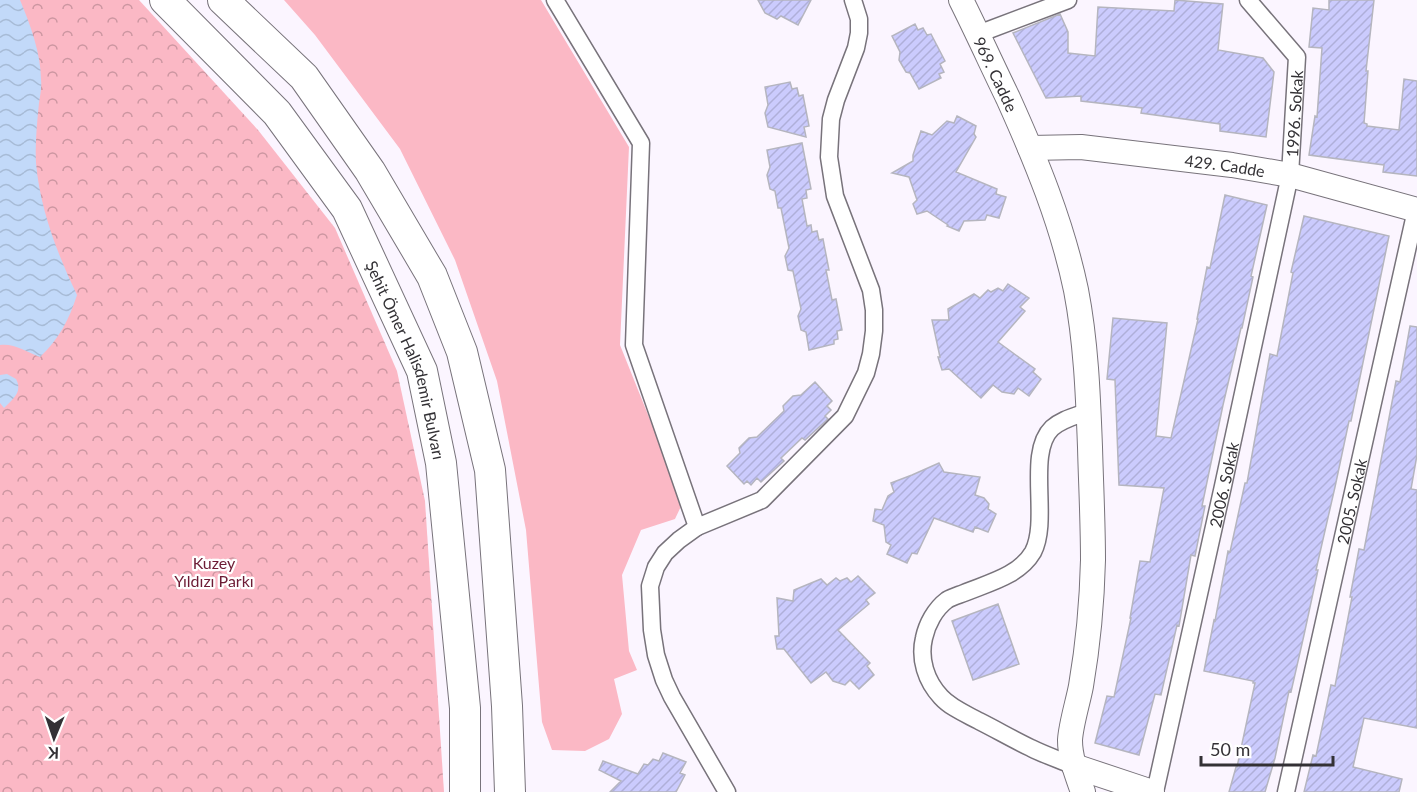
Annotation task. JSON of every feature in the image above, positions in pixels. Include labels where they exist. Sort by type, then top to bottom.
[{"type":"highway","name":"Şehit Ömer Halisdemir Bulvarı","points":[[165,0],[277,113],[348,209],[422,371],[442,475],[465,708],[465,792]]},
{"type":"highway","points":[[223,0],[304,77],[370,171],[432,276],[462,352],[490,470],[507,706],[510,792]]},
{"type":"street","points":[[555,0],[641,143],[634,345],[697,527]]},
{"type":"street","points":[[727,792],[664,680],[656,655],[652,630],[650,586],[656,567],[665,553],[680,540],[697,527],[762,500],[845,416],[866,373],[874,331],[871,290],[841,216],[835,196],[829,157],[831,119],[859,33],[859,20],[853,0]]},
{"type":"street","name":"969. Cadde","points":[[961,0],[1030,148],[1051,202],[1076,290],[1086,362],[1093,527],[1091,596],[1085,660],[1070,739],[1074,766],[1083,792]]},
{"type":"street","points":[[978,34],[1068,0]]},
{"type":"street","name":"1996. Sokak","points":[[1248,0],[1297,57],[1290,175]]},
{"type":"street","name":"429. Cadde","points":[[1030,148],[1081,147],[1232,165],[1290,175],[1416,210]]},
{"type":"street","name":"2006. Sokak","points":[[1153,792],[1226,474],[1290,175]]},
{"type":"street","name":"2005. Sokak","points":[[1286,792],[1416,210]]},
{"type":"street","points":[[1089,411],[1063,420],[1051,429],[1045,438],[1041,452],[1040,525],[1038,540],[1033,552],[1017,570],[948,600],[938,609],[931,619],[923,642],[924,667],[934,690],[950,705],[1031,748],[1074,766],[1153,792]]},
{"type":"green space","name":"Kuzey Yıldızı Parkı","points":[[0,0],[139,0],[258,130],[335,228],[397,371],[425,501],[444,792],[0,792]]},
{"type":"green space","points":[[284,0],[541,0],[629,147],[620,345],[683,502],[675,519],[641,530],[622,575],[629,651],[637,670],[614,679],[622,714],[609,739],[585,751],[552,750],[542,722],[526,530],[497,381],[455,260],[400,149],[315,35]]},
{"type":"water","points":[[0,0],[20,0],[37,49],[41,70],[36,140],[38,180],[50,230],[77,295],[63,329],[40,357],[15,347],[0,345]]},
{"type":"water","points":[[7,374],[16,379],[18,392],[4,408],[0,403],[0,375]]},
{"type":"building","points":[[758,0],[811,0],[798,25],[781,16],[777,19],[765,13]]},
{"type":"building","points":[[1175,0],[1223,4],[1218,50],[1263,58],[1274,72],[1266,137],[1220,131],[1220,124],[1141,113],[1142,108],[1081,101],[1081,96],[1046,98],[1013,33],[1060,14],[1068,32],[1068,53],[1095,56],[1098,7],[1174,11]]},
{"type":"building","points":[[1329,0],[1374,0],[1366,71],[1368,71],[1364,123],[1367,126],[1399,130],[1404,79],[1417,81],[1417,176],[1383,172],[1384,165],[1309,155],[1315,116],[1317,117],[1322,48],[1309,47],[1313,8],[1329,10]]},
{"type":"building","points":[[915,24],[918,30],[923,28],[927,35],[931,34],[945,61],[940,64],[944,72],[939,74],[941,78],[919,89],[899,60],[900,52],[892,36]]},
{"type":"building","points":[[790,82],[792,89],[797,88],[799,96],[803,95],[809,126],[804,127],[806,137],[768,127],[765,113],[768,105],[765,87]]},
{"type":"building","points":[[957,116],[976,126],[974,134],[976,137],[956,172],[997,189],[996,194],[1006,197],[999,218],[987,215],[985,220],[964,221],[959,231],[947,226],[927,211],[917,214],[913,204],[917,200],[909,177],[892,173],[913,161],[921,131],[932,135],[947,121],[954,123]]},
{"type":"building","points":[[802,143],[811,189],[806,190],[807,198],[802,199],[807,226],[811,225],[812,232],[817,231],[819,240],[823,239],[832,300],[836,299],[842,330],[837,331],[838,339],[834,340],[834,344],[809,350],[806,332],[801,330],[798,316],[801,309],[793,271],[788,270],[785,256],[789,248],[781,208],[778,208],[775,191],[770,189],[767,175],[770,167],[767,150]]},
{"type":"building","points":[[1225,195],[1267,205],[1202,506],[1205,506],[1195,556],[1191,555],[1179,626],[1177,625],[1161,695],[1155,694],[1139,755],[1095,743],[1107,696],[1114,697],[1131,618],[1140,561],[1150,562],[1164,488],[1119,485],[1115,380],[1107,379],[1113,318],[1167,323],[1156,436],[1171,438],[1198,319],[1207,267],[1210,268]]},
{"type":"building","points":[[1304,216],[1389,236],[1351,421],[1349,421],[1304,635],[1275,758],[1265,792],[1229,792],[1237,767],[1255,683],[1204,671],[1228,551],[1230,552],[1245,483],[1247,483],[1270,354],[1277,356],[1293,273],[1291,272]]},
{"type":"building","points":[[1008,284],[1029,298],[1020,307],[1025,311],[998,342],[1035,369],[1033,372],[1041,379],[1029,396],[1018,388],[1014,394],[1002,392],[993,385],[981,398],[949,369],[942,370],[932,320],[949,320],[948,309],[974,294],[980,298],[988,290],[991,292],[998,288],[1003,291]]},
{"type":"building","points":[[1410,326],[1417,327],[1417,455],[1411,489],[1417,490],[1417,728],[1364,718],[1353,767],[1402,779],[1399,792],[1304,792],[1313,755],[1316,756],[1331,685],[1335,686],[1359,549],[1364,550],[1396,381],[1400,382]]},
{"type":"building","points":[[815,382],[832,401],[827,406],[831,410],[825,416],[828,419],[805,440],[802,438],[781,458],[784,461],[761,482],[757,478],[751,485],[747,481],[744,484],[727,466],[740,453],[739,448],[749,438],[757,437],[784,411],[783,406],[793,396],[801,395]]},
{"type":"building","points":[[939,463],[944,472],[980,477],[975,495],[984,498],[989,504],[988,509],[996,514],[988,532],[975,527],[973,532],[934,518],[917,554],[912,553],[907,563],[887,554],[891,545],[886,542],[884,525],[873,521],[875,509],[882,510],[888,496],[894,492],[891,483]]},
{"type":"building","points":[[858,576],[875,593],[866,600],[869,604],[838,630],[870,663],[867,666],[874,675],[859,689],[850,680],[845,685],[833,681],[826,672],[811,683],[784,649],[777,649],[775,636],[779,636],[777,598],[793,601],[794,590],[821,579],[827,585],[836,578],[840,581],[847,578],[851,582]]},
{"type":"building","points":[[998,604],[1019,664],[973,680],[952,621]]},
{"type":"building","points":[[663,753],[686,762],[680,773],[685,775],[676,792],[610,792],[621,781],[599,770],[603,761],[638,774],[644,764],[648,765],[653,759],[659,761]]}]
